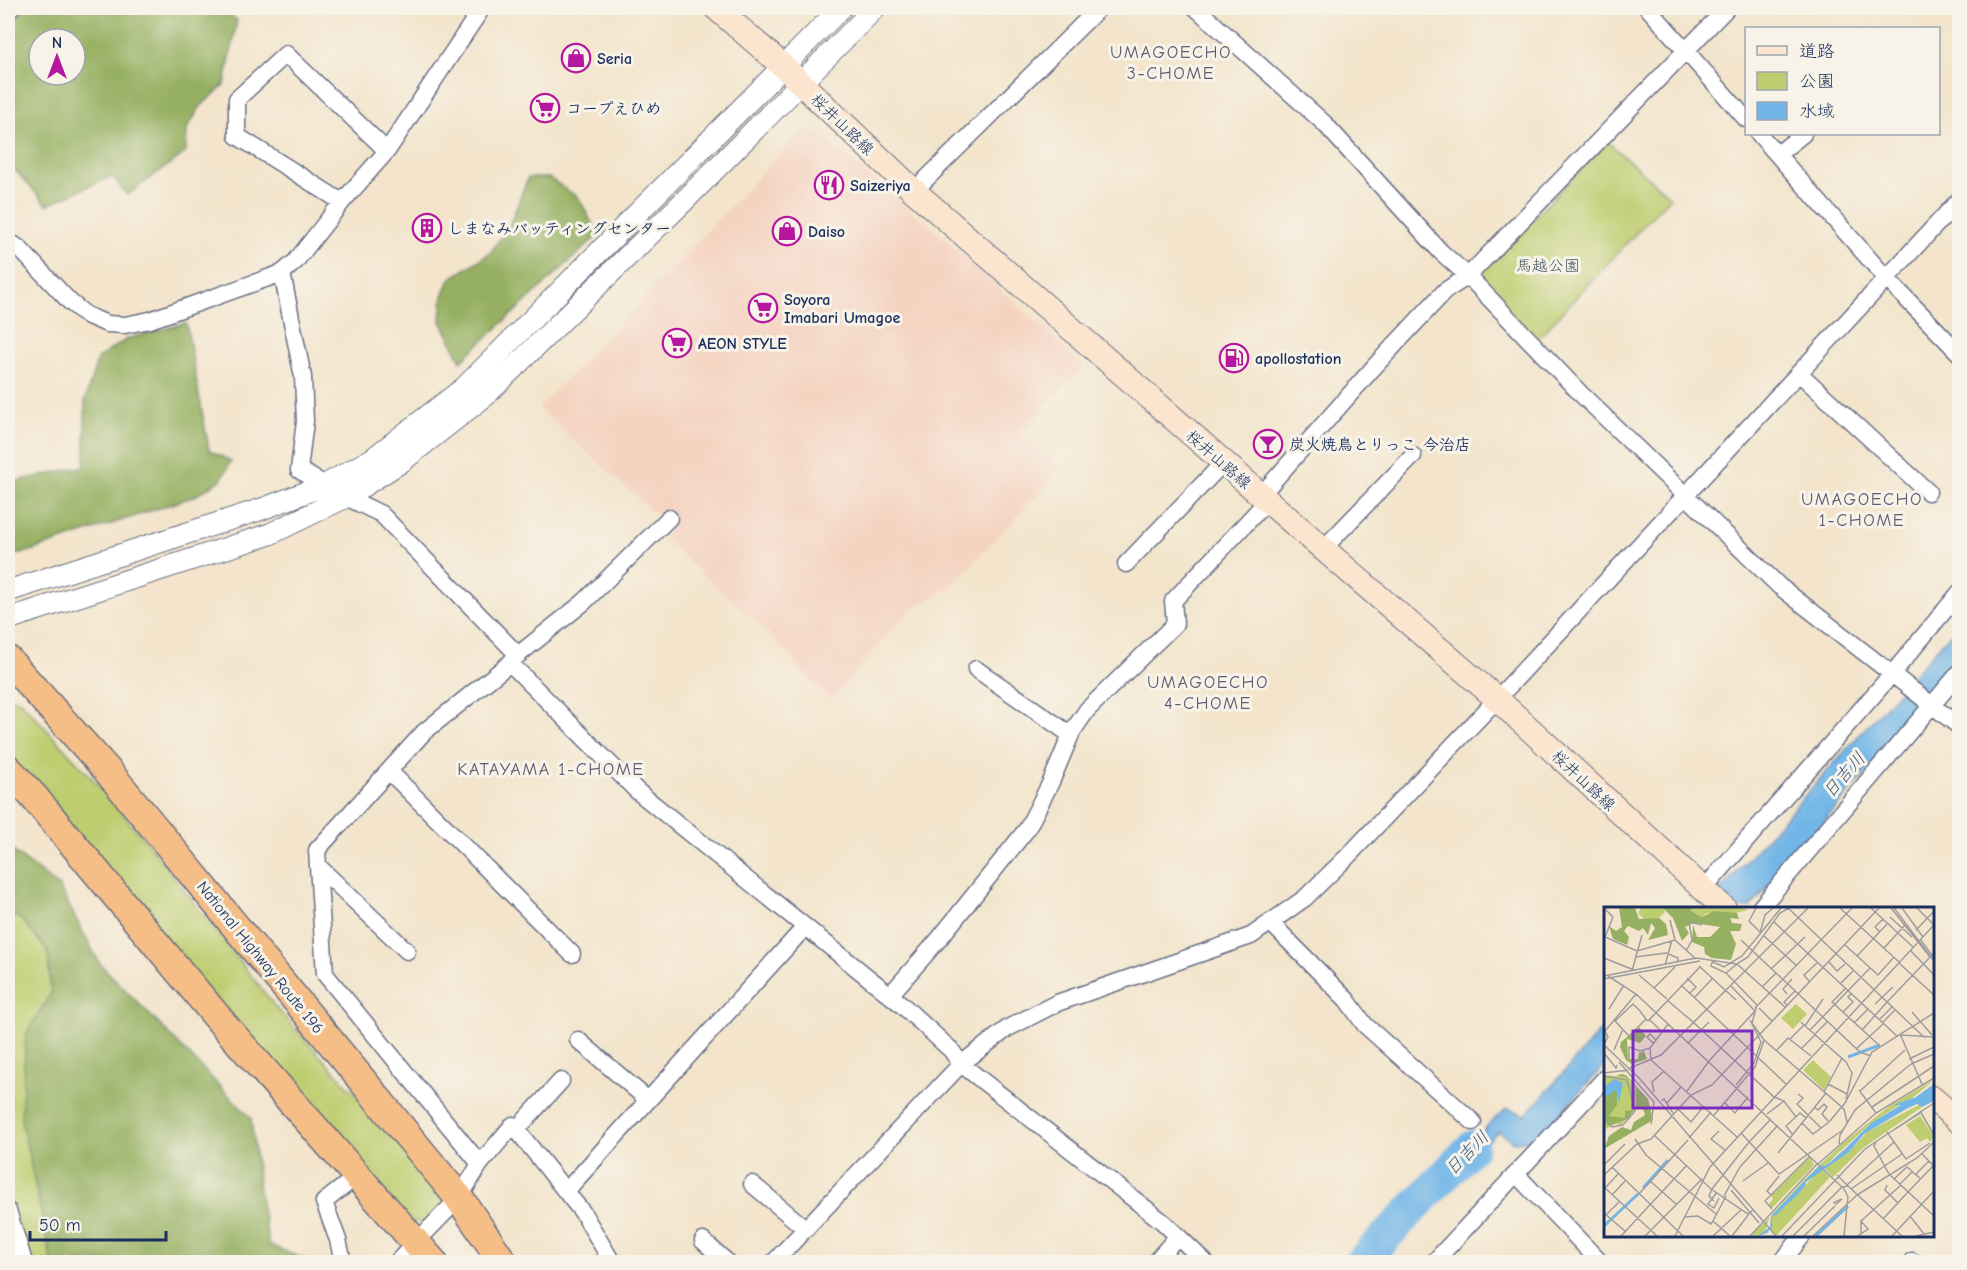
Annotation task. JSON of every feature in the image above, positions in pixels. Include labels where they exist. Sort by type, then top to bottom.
[{"type":"highway","name":"National Highway Route 196","points":[[8,660],[106,769],[459,1198],[503,1263]]},
{"type":"highway","points":[[8,769],[34,796],[223,1024],[357,1176],[415,1256]]},
{"type":"main road","name":"桜井山路線","points":[[716,8],[783,66],[914,191],[1223,463],[1497,699],[1722,907]]},
{"type":"main road","points":[[1934,1100],[1959,1122]]},
{"type":"street","points":[[8,11],[11,8]]},
{"type":"street","points":[[8,591],[262,509],[325,485],[372,459],[465,387],[841,8]]},
{"type":"street","points":[[8,619],[270,534],[346,497],[401,462],[485,396],[875,8]]},
{"type":"street","points":[[914,191],[1099,8]]},
{"type":"street","points":[[1196,8],[1324,123],[1442,252],[1580,393],[1779,586],[1959,727]]},
{"type":"street","points":[[1648,8],[1745,118]]},
{"type":"street","points":[[890,995],[939,939],[1027,829],[1051,782],[1071,735],[1087,710],[1175,624],[1173,601],[1264,498],[1374,367],[1429,308],[1445,291],[1468,276],[1727,8]]},
{"type":"street","points":[[8,241],[20,249],[70,302],[86,315],[107,324],[125,325],[150,320],[282,273],[295,262],[342,202],[387,151],[476,10]]},
{"type":"street","points":[[342,202],[237,136],[237,99],[286,54],[387,151]]},
{"type":"street","points":[[1761,135],[1886,278],[1959,354]]},
{"type":"street","points":[[1778,154],[1802,135]]},
{"type":"street","points":[[774,1263],[961,1064],[1008,1028],[1057,1003],[1251,936],[1305,898],[1349,855],[1497,699],[1959,198]]},
{"type":"street","points":[[282,273],[303,377],[305,421],[299,470],[381,514],[637,791],[890,995],[951,1050],[961,1064],[1163,1222],[1205,1263]]},
{"type":"street","points":[[1799,373],[1928,492]]},
{"type":"street","points":[[1323,549],[1413,456]]},
{"type":"street","points":[[1126,564],[1223,463]]},
{"type":"street","points":[[480,1164],[325,974],[317,850],[424,732],[584,602],[669,518]]},
{"type":"street","points":[[1704,890],[1893,674],[1959,592]]},
{"type":"street","points":[[976,669],[1071,735]]},
{"type":"street","points":[[1762,907],[1959,672]]},
{"type":"street","points":[[389,771],[573,954]]},
{"type":"street","points":[[318,866],[407,951]]},
{"type":"street","points":[[1270,922],[1347,1000],[1365,1025],[1473,1122]]},
{"type":"street","points":[[566,1191],[805,927]]},
{"type":"street","points":[[578,1040],[648,1100]]},
{"type":"street","points":[[1434,1263],[1604,1078]]},
{"type":"street","points":[[517,1129],[561,1081]]},
{"type":"street","points":[[415,1256],[459,1198],[480,1164],[513,1125],[583,1213],[612,1263]]},
{"type":"street","points":[[1516,1174],[1600,1263]]},
{"type":"street","points":[[343,1263],[338,1240],[324,1202],[357,1176]]},
{"type":"street","points":[[752,1184],[806,1229]]},
{"type":"street","points":[[8,1211],[24,1263]]},
{"type":"street","points":[[1155,1263],[1178,1236]]},
{"type":"street","points":[[1782,1263],[1801,1237]]},
{"type":"street","points":[[703,1241],[727,1263]]},
{"type":"shaded area","points":[[811,128],[942,236],[1085,366],[1019,433],[1062,469],[948,589],[912,608],[830,701],[764,628],[662,538],[671,528],[538,409],[801,132]]},
{"type":"green space","points":[[26,8],[220,8],[237,20],[225,84],[200,107],[187,129],[186,152],[127,195],[112,176],[47,205],[14,169],[8,171],[8,26]]},
{"type":"green space","name":"馬越公園","points":[[1608,142],[1670,197],[1536,340],[1477,276]]},
{"type":"green space","points":[[528,178],[549,178],[579,198],[598,235],[461,361],[441,321],[443,296],[450,279],[490,253],[509,226]]},
{"type":"green space","points":[[186,323],[209,450],[231,461],[221,480],[195,496],[21,554],[8,554],[8,483],[85,466],[85,400],[98,358],[127,339]]},
{"type":"green space","points":[[8,697],[20,701],[92,778],[149,845],[277,1009],[429,1174],[449,1208],[435,1223],[404,1221],[8,757]]},
{"type":"green space","points":[[8,847],[59,887],[100,964],[251,1118],[260,1197],[269,1245],[312,1262],[52,1262],[21,1119],[26,1034],[51,993],[48,952],[22,920],[8,912]]},
{"type":"green space","points":[[8,912],[22,920],[48,951],[51,993],[21,1119],[52,1262],[8,1262]]},
{"type":"water","points":[[1959,624],[1959,664],[1751,907],[1705,907]]},
{"type":"water","points":[[1604,1027],[1604,1066],[1535,1140],[1513,1142],[1498,1131],[1370,1262],[1361,1262],[1446,1174],[1489,1124],[1507,1108],[1526,1115]]},
{"type":"waterway","name":"日吉川","points":[[1361,1262],[1472,1147]]},
{"type":"place","name":"Seria","points":[[576,58]]},
{"type":"place","name":"コープえひめ","points":[[545,108]]},
{"type":"place","name":"Saizeriya","points":[[829,185]]},
{"type":"place","name":"しまなみバッティングセンター","points":[[427,228]]},
{"type":"place","name":"Daiso","points":[[787,231]]},
{"type":"place","name":"Soyora Imabari Umagoe","points":[[763,308]]},
{"type":"place","name":"AEON STYLE","points":[[677,343]]},
{"type":"place","name":"apollostation","points":[[1234,358]]},
{"type":"place","name":"炭火焼鳥とりっこ 今治店","points":[[1268,444]]},
{"type":"district","name":"UMAGOECHO 3-CHOME","points":[[1171,62]]},
{"type":"district","name":"UMAGOECHO 1-CHOME","points":[[1862,509]]},
{"type":"district","name":"UMAGOECHO 4-CHOME","points":[[1208,692]]},
{"type":"district","name":"KATAYAMA 1-CHOME","points":[[551,769]]}]
